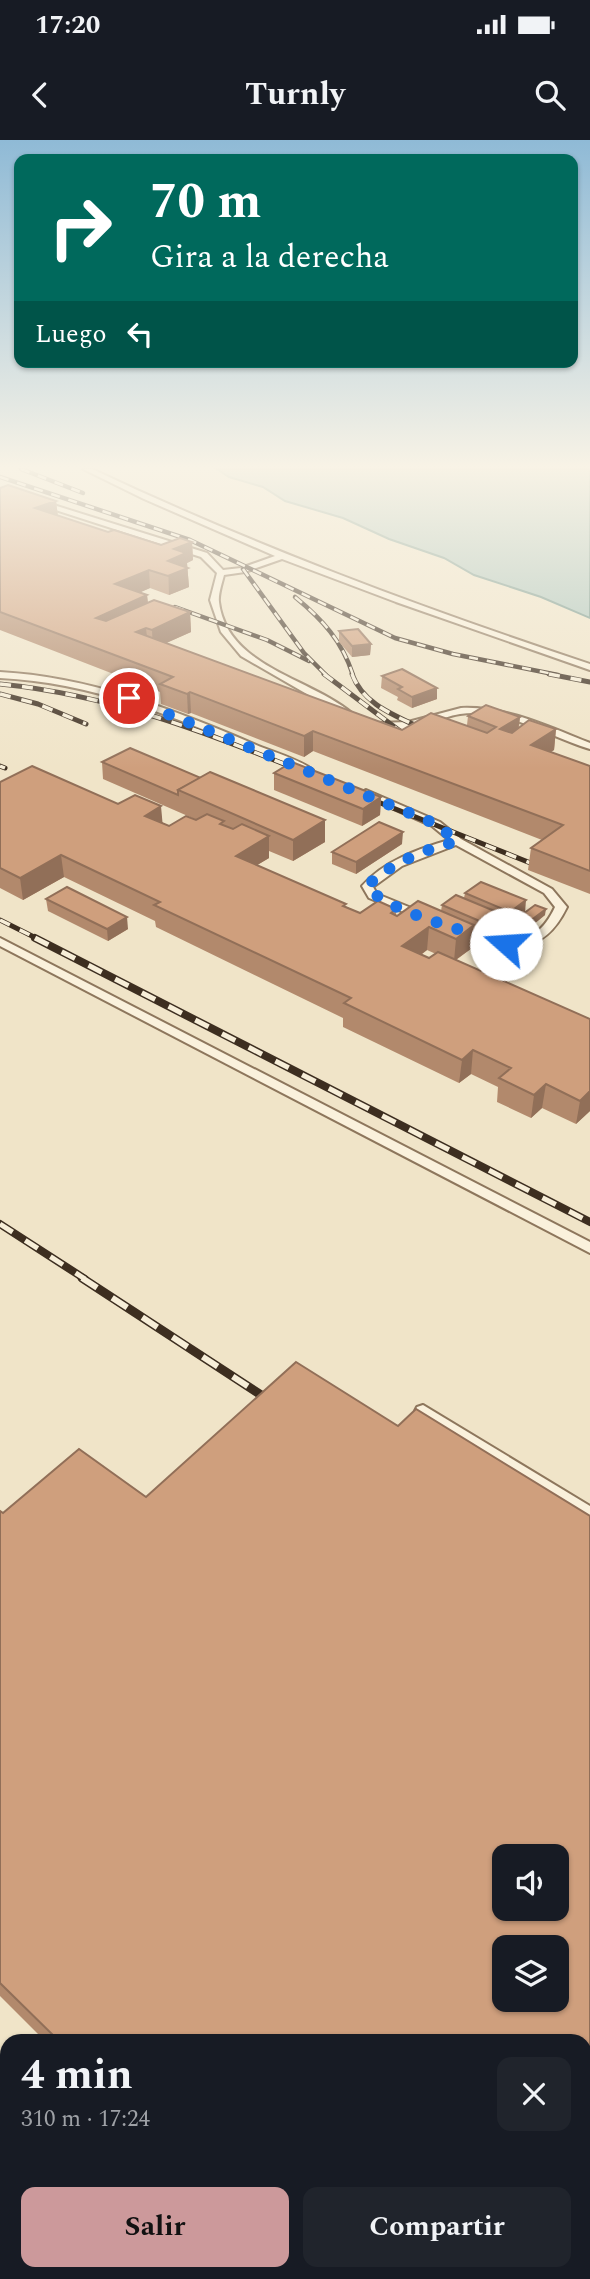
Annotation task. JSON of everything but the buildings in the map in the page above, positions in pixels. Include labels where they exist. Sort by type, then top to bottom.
[{"type":"lane","points":[[217,569],[221,573]]},
{"type":"lane","points":[[221,573],[245,569]]},
{"type":"lane","points":[[319,569],[443,619],[590,667]]},
{"type":"lane","points":[[221,573],[214,600],[225,632],[244,654],[360,721],[385,727],[413,725],[463,711],[486,712],[531,724],[590,746]]},
{"type":"lane","points":[[0,675],[57,680],[129,698],[318,774]]},
{"type":"lane","points":[[355,789],[436,824],[457,841],[548,891],[561,907],[550,928],[535,938],[506,944],[400,909],[373,895],[367,886],[381,872],[416,853],[457,841]]},
{"type":"lane","points":[[0,940],[590,1248]]},
{"type":"lane","points":[[423,1411],[590,1515]]},
{"type":"water","points":[[463,569],[590,569],[590,618],[541,597],[474,575]]},
{"type":"railway","points":[[243,569],[304,653],[326,675]]},
{"type":"railway","points":[[250,569],[395,638],[453,654],[558,675]]},
{"type":"railway","points":[[295,597],[330,632],[353,675]]},
{"type":"railway","points":[[175,607],[267,640],[309,661]]},
{"type":"railway","points":[[324,674],[412,740]]},
{"type":"railway","points":[[352,674],[372,701],[421,728]]},
{"type":"railway","points":[[549,674],[590,682]]},
{"type":"railway","points":[[0,684],[41,689],[118,706],[229,742],[304,772]]},
{"type":"railway","points":[[0,694],[38,704],[86,724]]},
{"type":"railway","points":[[0,766],[5,768]]},
{"type":"railway","points":[[363,796],[548,870]]},
{"type":"railway","points":[[0,920],[38,939]]},
{"type":"railway","points":[[35,938],[590,1222]]},
{"type":"railway","points":[[0,1224],[85,1279]]},
{"type":"railway","points":[[82,1278],[275,1404]]},
{"type":"route","points":[[129,698],[406,809],[436,824],[457,841],[416,853],[381,872],[367,886],[373,895],[400,909],[506,944]]}]
